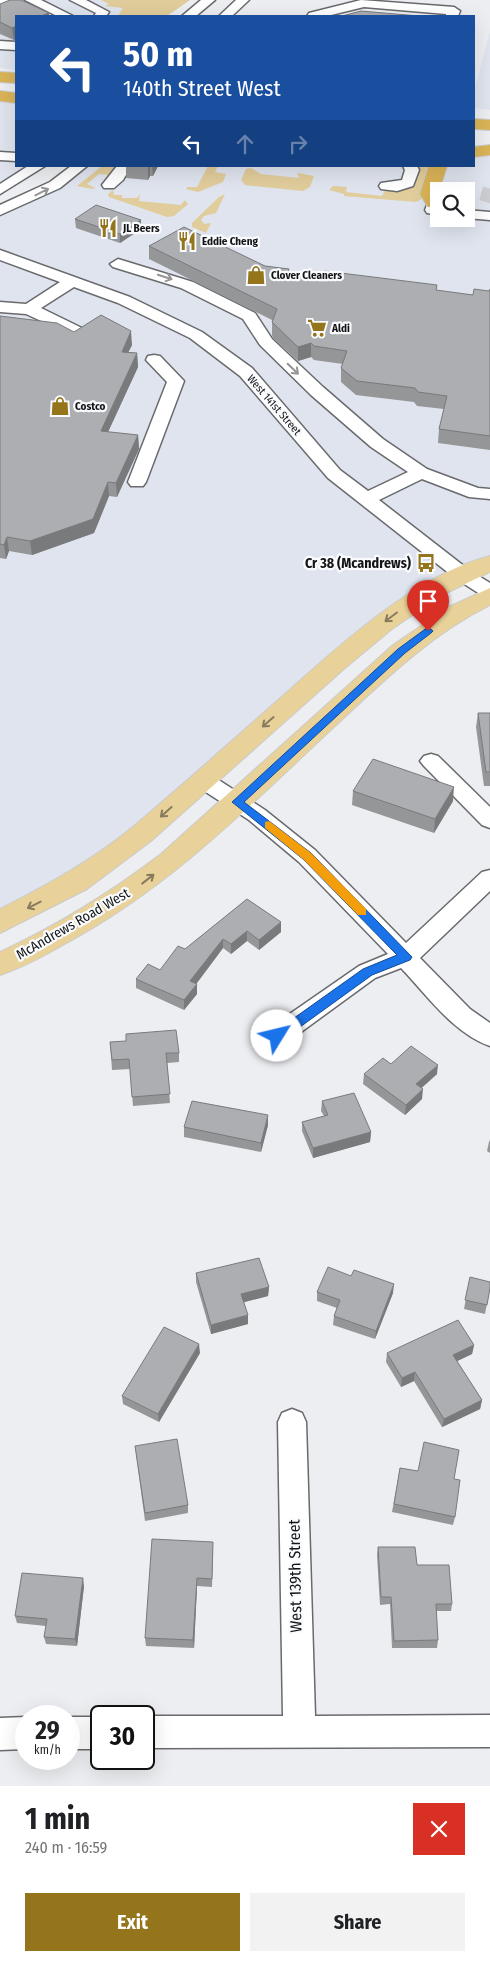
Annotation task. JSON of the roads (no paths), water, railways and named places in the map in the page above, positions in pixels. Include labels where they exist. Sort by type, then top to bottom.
[{"type":"highway","points":[[0,76],[15,78]]},
{"type":"highway","points":[[0,96],[15,98]]},
{"type":"highway","points":[[475,124],[490,125]]},
{"type":"highway","points":[[475,145],[490,146]]},
{"type":"highway","points":[[475,152],[490,150]]},
{"type":"highway","points":[[433,182],[438,167]]},
{"type":"highway","points":[[447,182],[453,167]]},
{"type":"main road","points":[[0,922],[78,882],[142,834],[375,629],[402,609],[462,574],[490,563]]},
{"type":"main road","name":"McAndrews Road West","points":[[0,964],[60,935],[138,887],[171,861],[237,802],[402,651],[450,616],[490,594]]},
{"type":"street","points":[[31,0],[65,15]]},
{"type":"street","points":[[76,0],[102,12],[100,15]]},
{"type":"street","points":[[189,15],[209,0]]},
{"type":"street","points":[[225,15],[243,0]]},
{"type":"street","points":[[362,1],[374,15]]},
{"type":"street","points":[[316,15],[362,1],[454,11],[452,15]]},
{"type":"street","points":[[0,44],[15,46]]},
{"type":"street","points":[[0,156],[15,157]]},
{"type":"street","points":[[0,190],[36,167]]},
{"type":"street","points":[[0,211],[55,185],[79,167]]},
{"type":"street","points":[[109,185],[118,177],[123,167]]},
{"type":"street","points":[[386,186],[408,183],[412,170],[410,167]]},
{"type":"street","name":"West 141st Street","points":[[0,255],[124,300],[196,335],[246,372],[334,474],[490,594]]},
{"type":"street","points":[[118,264],[188,284],[250,316],[266,342],[317,391],[377,443],[421,472],[475,493],[490,494]]},
{"type":"street","points":[[30,309],[73,281]]},
{"type":"street","points":[[0,307],[30,309],[82,334]]},
{"type":"street","points":[[137,482],[176,381],[154,360]]},
{"type":"street","points":[[366,499],[421,472]]},
{"type":"street","points":[[430,761],[490,820]]},
{"type":"street","points":[[203,780],[237,802],[307,856],[462,1016],[490,1036]]},
{"type":"street","points":[[277,1036],[367,972],[406,957],[490,878]]},
{"type":"street","name":"West 139th Street","points":[[292,1422],[299,1730]]},
{"type":"street","points":[[155,1732],[490,1730]]},
{"type":"street","points":[[0,1734],[15,1734]]},
{"type":"tunnel","points":[[486,202],[490,188]]},
{"type":"place","name":"JL Beers","points":[[108,228]]},
{"type":"place","name":"Eddie Cheng","points":[[187,241]]},
{"type":"place","name":"Clover Cleaners","points":[[256,275]]},
{"type":"place","name":"Aldi","points":[[317,328]]},
{"type":"place","name":"Costco","points":[[60,406]]},
{"type":"place","name":"Cr 38 (Mcandrews)","points":[[426,563]]}]
